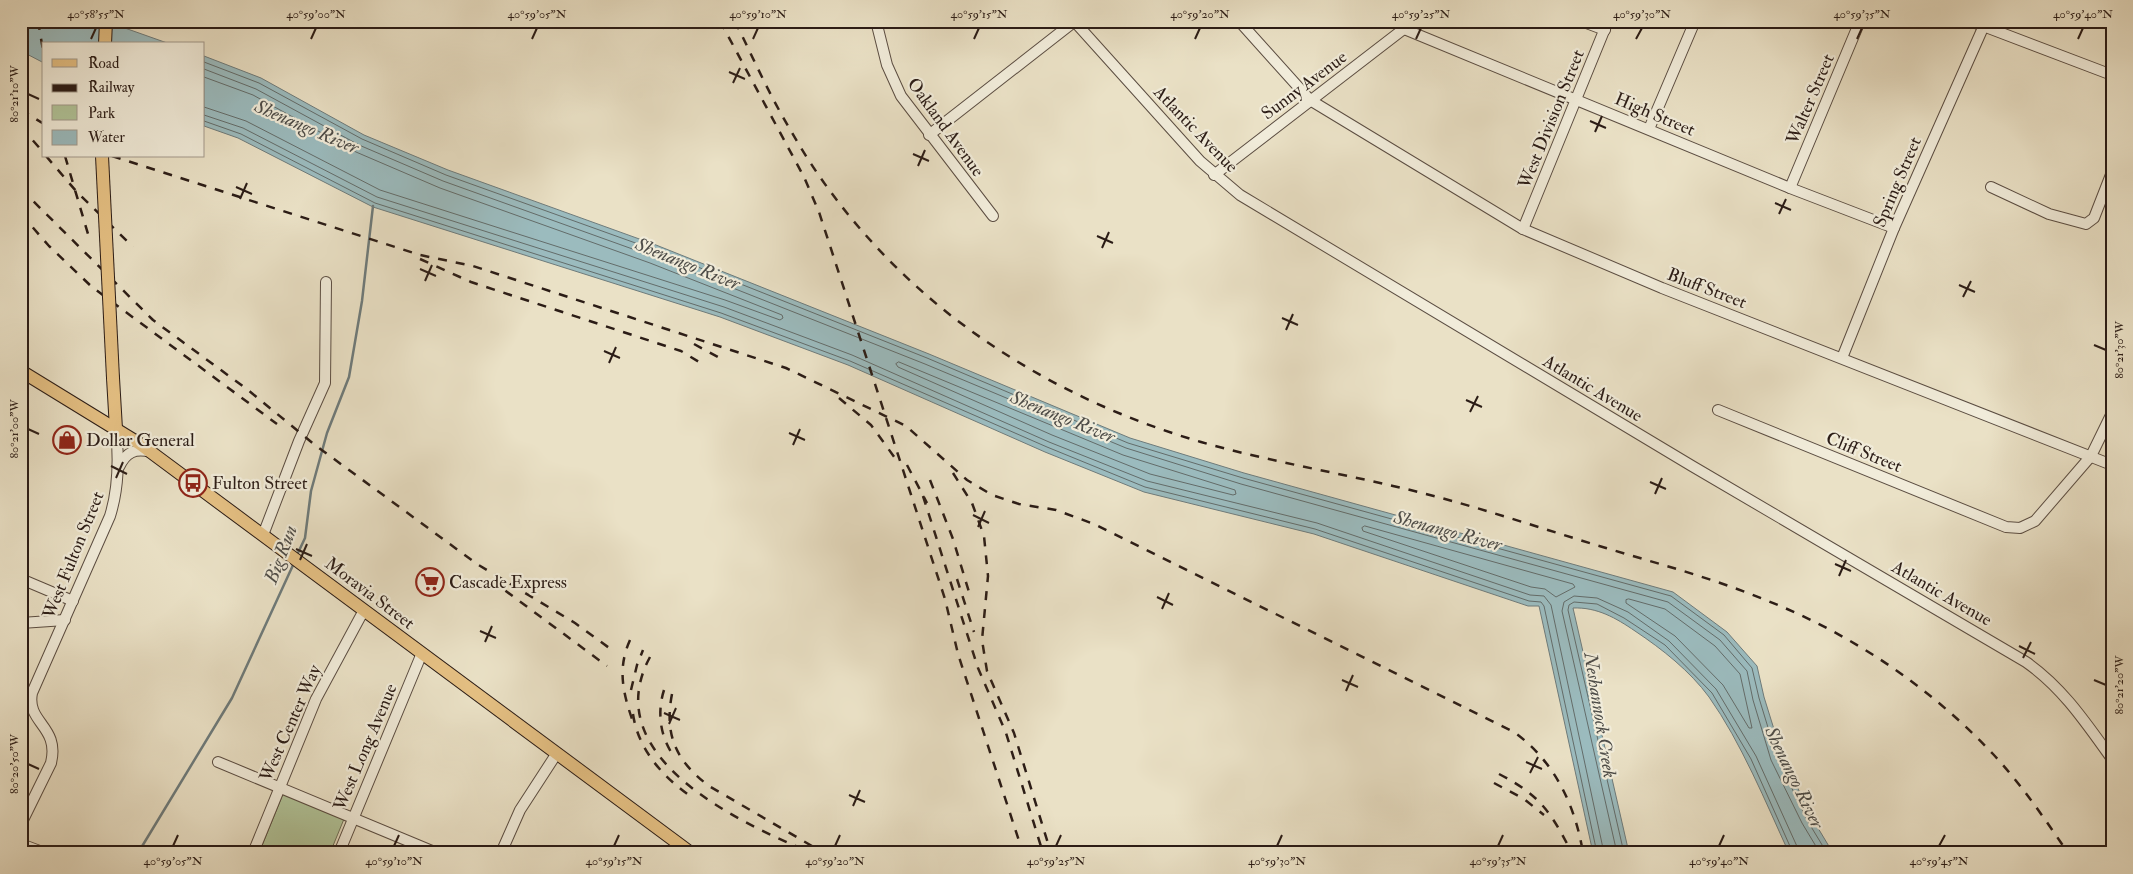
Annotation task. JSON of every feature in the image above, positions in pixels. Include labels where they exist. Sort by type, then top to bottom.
[{"type":"main road","points":[[106,21],[106,42]]},
{"type":"main road","points":[[102,158],[116,428]]},
{"type":"main road","name":"Moravia Street","points":[[21,371],[116,428],[151,452],[691,853]]},
{"type":"street","name":"Oakland Avenue","points":[[876,21],[893,81],[901,96],[929,135],[993,216]]},
{"type":"street","points":[[929,135],[1075,21]]},
{"type":"street","name":"Atlantic Avenue","points":[[1075,21],[1214,175],[1240,195],[2026,662],[2062,692],[2111,755]]},
{"type":"street","name":"Bluff Street","points":[[1238,21],[1310,100],[1523,229],[1662,288],[2112,465]]},
{"type":"street","name":"Sunny Avenue","points":[[1214,175],[1414,21]]},
{"type":"street","points":[[1581,21],[1606,26]]},
{"type":"street","points":[[1649,129],[1695,21]]},
{"type":"street","name":"Walter Street","points":[[1790,188],[1860,21]]},
{"type":"street","points":[[1970,21],[1985,24],[2112,75]]},
{"type":"street","name":"Spring Street","points":[[1842,358],[1894,228],[1985,24]]},
{"type":"street","name":"West Division Street","points":[[1523,229],[1606,26]]},
{"type":"street","name":"High Street","points":[[1404,29],[1790,188],[1894,228]]},
{"type":"street","points":[[1991,187],[2049,214],[2086,224],[2094,218],[2112,172]]},
{"type":"street","points":[[263,536],[300,440],[325,383],[326,282]]},
{"type":"street","name":"Cliff Street","points":[[1718,410],[1999,524],[2020,528],[2035,521],[2071,476],[2091,456],[2112,413]]},
{"type":"street","name":"West Fulton Street","points":[[21,824],[52,762],[54,753],[50,735],[35,714],[31,700],[110,516],[116,493],[118,468],[116,428]]},
{"type":"street","points":[[118,468],[123,459],[131,452],[151,452]]},
{"type":"street","points":[[21,579],[73,600]]},
{"type":"street","name":"West Center Way","points":[[253,853],[324,683],[364,610]]},
{"type":"street","points":[[21,623],[64,620]]},
{"type":"street","name":"West Long Avenue","points":[[339,853],[422,653]]},
{"type":"street","points":[[501,853],[519,812],[557,753]]},
{"type":"street","points":[[218,762],[280,786],[438,853]]},
{"type":"street","points":[[21,844],[45,853]]},
{"type":"green space","points":[[283,794],[344,819],[330,853],[259,853]]},
{"type":"water","points":[[21,21],[105,21],[164,42],[42,42],[42,62],[21,51]]},
{"type":"water","name":"Shenango River","points":[[205,56],[261,78],[364,135],[448,170],[656,245],[929,354],[1130,438],[1244,473],[1673,592],[1727,632],[1757,666],[1764,697],[1782,755],[1812,818],[1833,853],[1789,853],[1732,733],[1709,697],[1693,678],[1665,653],[1628,626],[1598,611],[1573,608],[1629,853],[1593,853],[1539,606],[1528,606],[1314,534],[1144,492],[1045,452],[848,365],[720,317],[373,207],[238,138],[205,126]]},
{"type":"waterway","name":"Big Run","points":[[297,555],[305,538],[311,491],[327,433],[349,377],[362,301],[373,206]]},
{"type":"waterway","name":"Big Run","points":[[138,853],[232,698],[294,563]]},
{"type":"railway","points":[[38,21],[42,44]]},
{"type":"railway","points":[[720,21],[804,177],[819,212],[945,599],[958,654],[1023,853]]},
{"type":"railway","points":[[735,21],[783,118],[806,156],[839,203],[876,247],[917,287],[968,329],[999,350],[1063,387],[1130,418],[1165,431],[1249,454],[1420,492],[1474,507],[1744,591],[1827,628],[1887,664],[1915,684],[1968,729],[2013,777],[2068,853]]},
{"type":"railway","points":[[21,110],[42,123]]},
{"type":"railway","points":[[21,127],[42,151]]},
{"type":"railway","points":[[48,158],[76,191],[133,247]]},
{"type":"railway","points":[[66,158],[88,234]]},
{"type":"railway","points":[[118,158],[420,255],[473,266],[786,368],[906,426],[967,480],[992,495],[1019,504],[1056,510],[1094,524],[1514,732],[1541,756],[1560,785],[1574,818],[1583,853]]},
{"type":"railway","points":[[21,189],[153,320],[248,390],[315,445],[477,564],[575,623],[612,650]]},
{"type":"railway","points":[[21,214],[49,246],[92,287],[277,424]]},
{"type":"railway","points":[[420,259],[471,282],[681,351],[699,362]]},
{"type":"railway","points":[[694,344],[718,357]]},
{"type":"railway","points":[[839,398],[871,425],[895,458]]},
{"type":"railway","points":[[907,465],[927,503]]},
{"type":"railway","points":[[953,473],[972,503],[984,536],[988,576],[982,640],[987,671],[1014,733],[1051,853]]},
{"type":"railway","points":[[930,480],[953,539],[969,592]]},
{"type":"railway","points":[[923,496],[978,668],[1006,733],[1043,853]]},
{"type":"railway","points":[[957,579],[974,632]]},
{"type":"railway","points":[[491,580],[607,666]]},
{"type":"railway","points":[[630,640],[624,661],[623,681],[626,701],[633,722]]},
{"type":"railway","points":[[631,690],[643,650]]},
{"type":"railway","points":[[650,657],[639,693],[642,726],[659,755],[684,781],[715,804],[749,824],[812,853]]},
{"type":"railway","points":[[664,690],[660,715],[661,724],[665,740],[673,755]]},
{"type":"railway","points":[[672,694],[670,709],[671,735],[675,746],[688,767],[709,786],[824,853]]},
{"type":"railway","points":[[633,714],[640,739],[653,761],[670,780],[690,796]]},
{"type":"railway","points":[[1499,774],[1525,790],[1543,806],[1572,853]]},
{"type":"railway","points":[[1494,783],[1524,799],[1544,815]]},
{"type":"place","name":"Dollar General","points":[[67,440]]},
{"type":"place","name":"Fulton Street","points":[[193,483]]},
{"type":"place","name":"Cascade Express","points":[[430,582]]},
{"type":"water label","name":"Neshannock Creek","points":[[1601,715]]}]
